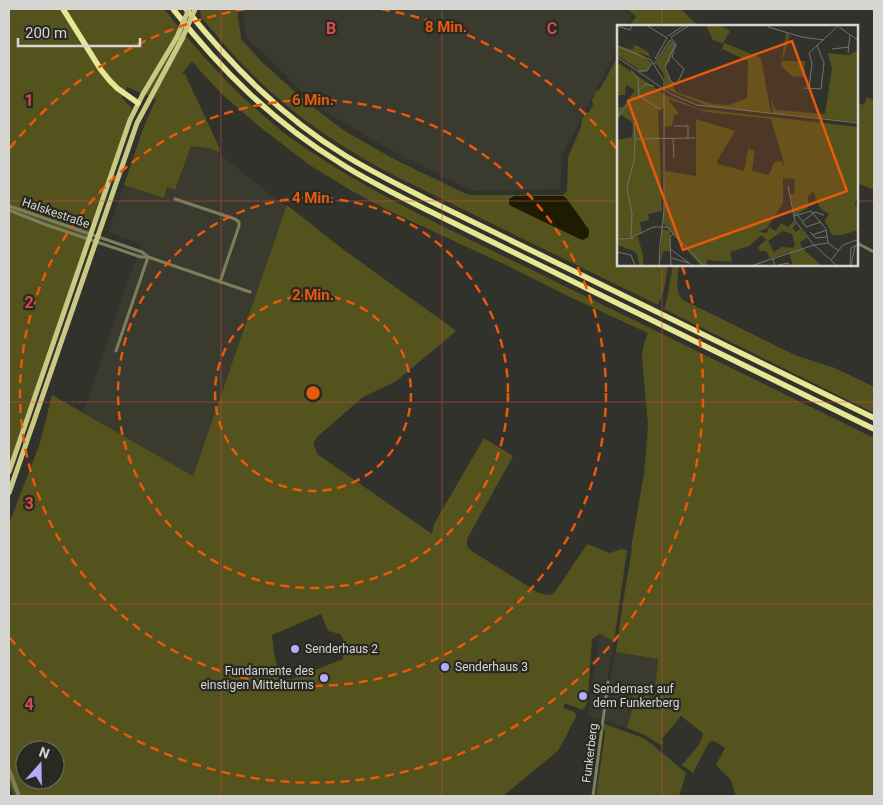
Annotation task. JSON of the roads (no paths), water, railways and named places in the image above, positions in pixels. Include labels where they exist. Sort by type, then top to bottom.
[{"type":"highway","points":[[63,9],[110,81],[138,103]]},
{"type":"highway","points":[[173,9],[203,46],[258,102],[285,125],[340,164],[432,212],[874,429]]},
{"type":"highway","points":[[188,9],[213,42],[265,95],[311,132],[378,175],[874,418]]},
{"type":"main road","points":[[9,472],[130,120],[138,103],[180,38],[188,9]]},
{"type":"main road","points":[[9,493],[137,123],[195,9]]},
{"type":"main road","points":[[138,103],[145,106]]},
{"type":"street","points":[[175,199],[239,222],[240,226],[220,282]]},
{"type":"street","name":"Halskestraße","points":[[9,208],[141,257],[148,257],[250,292]]},
{"type":"street","points":[[858,244],[874,252]]},
{"type":"street","points":[[116,351],[148,257]]},
{"type":"street","name":"Funkerberg","points":[[593,796],[608,682]]},
{"type":"street","points":[[9,770],[19,796]]},
{"type":"place","name":"Senderhaus 2","points":[[295,649]]},
{"type":"place","name":"Senderhaus 3","points":[[445,667]]},
{"type":"place","name":"Fundamente des einstigen Mittelturms","points":[[324,678]]},
{"type":"place","name":"Sendemast auf dem Funkerberg","points":[[583,696]]}]
